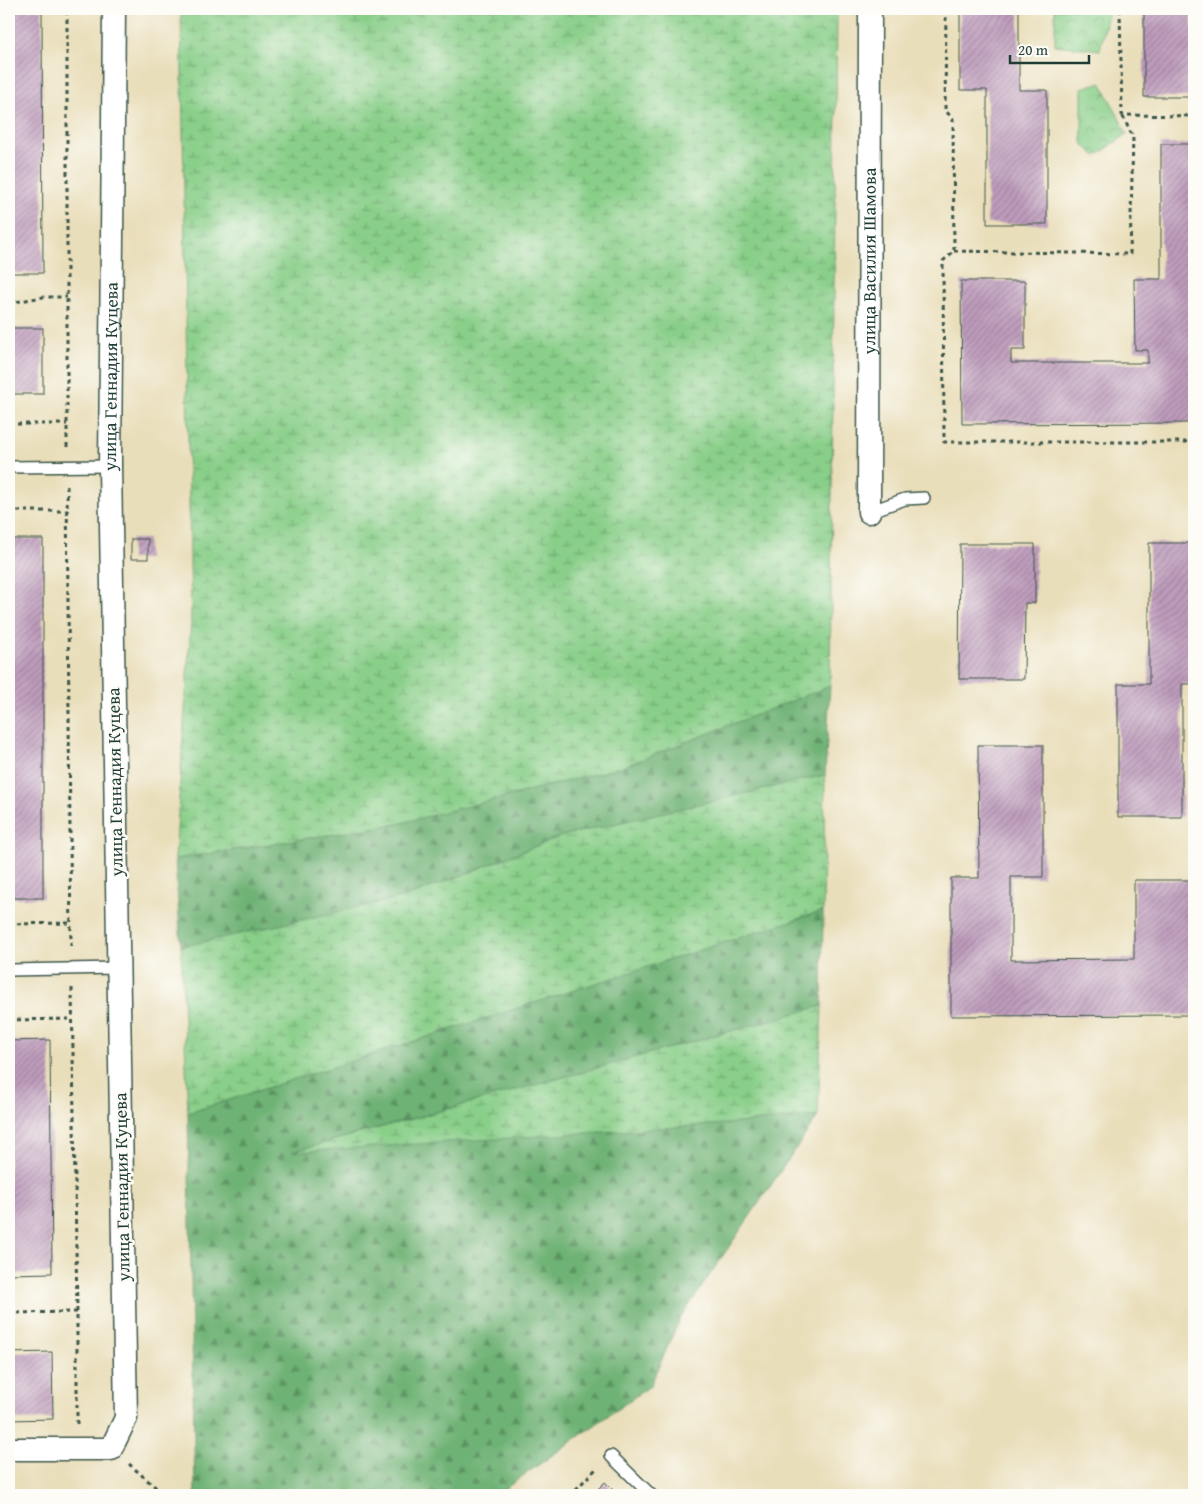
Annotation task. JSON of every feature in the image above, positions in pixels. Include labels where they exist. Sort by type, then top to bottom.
[{"type":"street","name":"улица Геннадия Куцева","points":[[111,1449],[126,1418],[110,466],[114,9]]},
{"type":"street","name":"улица Василия Шамова","points":[[869,512],[870,9]]},
{"type":"street","points":[[9,1449],[111,1449]]},
{"type":"lane","points":[[9,467],[110,466]]},
{"type":"lane","points":[[869,512],[905,499],[924,498]]},
{"type":"lane","points":[[9,970],[119,968]]},
{"type":"lane","points":[[611,1456],[651,1495]]},
{"type":"path","points":[[68,9],[67,466],[70,923],[77,1312],[77,1434]]},
{"type":"path","points":[[946,9],[945,110],[953,119],[954,252]]},
{"type":"path","points":[[1120,9],[1122,115],[1133,137],[1130,254],[954,252],[943,261],[944,442],[1194,442]]},
{"type":"path","points":[[1122,115],[1194,116]]},
{"type":"path","points":[[9,303],[43,298],[68,297]]},
{"type":"path","points":[[9,424],[67,424]]},
{"type":"path","points":[[9,511],[68,511]]},
{"type":"path","points":[[9,924],[70,923]]},
{"type":"path","points":[[9,1020],[72,1019]]},
{"type":"path","points":[[9,1313],[77,1312]]},
{"type":"path","points":[[111,1449],[160,1491],[162,1495]]},
{"type":"path","points":[[570,1495],[596,1469],[603,1475]]},
{"type":"green space","points":[[181,9],[837,9],[830,686],[622,767],[397,824],[175,859],[191,620]]},
{"type":"green space","points":[[1055,9],[1109,9],[1100,50],[1055,45]]},
{"type":"green space","points":[[1101,82],[1127,134],[1096,156],[1082,143],[1082,88]]},
{"type":"green space","points":[[830,686],[825,775],[562,836],[409,896],[181,947],[175,859],[397,824],[622,767]]},
{"type":"green space","points":[[825,775],[823,911],[188,1113],[181,947],[409,896],[562,836]]},
{"type":"green space","points":[[823,911],[822,1006],[295,1151],[724,1124],[818,1116],[680,1319],[650,1386],[496,1495],[195,1495],[188,1113]]},
{"type":"green space","points":[[822,1006],[818,1116],[724,1124],[292,1152]]},
{"type":"building","points":[[9,9],[42,9],[43,273],[9,273]]},
{"type":"building","points":[[960,9],[1019,9],[1019,90],[1047,90],[1047,224],[987,224],[987,90],[960,90]]},
{"type":"building","points":[[1144,9],[1194,9],[1192,29],[1194,29],[1194,97],[1144,97]]},
{"type":"building","points":[[1161,144],[1194,144],[1194,423],[962,424],[961,281],[1025,281],[1025,350],[1011,350],[1011,363],[1148,363],[1148,350],[1135,350],[1134,279],[1161,279]]},
{"type":"building","points":[[9,328],[43,328],[43,394],[9,394]]},
{"type":"building","points":[[9,539],[43,539],[43,898],[9,898]]},
{"type":"building","points":[[131,539],[148,539],[148,559],[131,559]]},
{"type":"building","points":[[1149,543],[1194,543],[1194,684],[1182,684],[1182,817],[1118,817],[1118,684],[1149,684]]},
{"type":"building","points":[[960,544],[1035,544],[1035,603],[1025,603],[1024,679],[959,679]]},
{"type":"building","points":[[978,745],[1043,745],[1043,877],[1011,877],[1011,960],[1134,959],[1134,880],[1194,880],[1194,1015],[951,1016],[951,878],[979,878]]},
{"type":"building","points":[[50,1040],[52,1273],[9,1274],[9,1041]]},
{"type":"building","points":[[52,1352],[53,1419],[9,1420],[9,1353]]},
{"type":"building","points":[[605,1482],[618,1495],[592,1495]]}]
